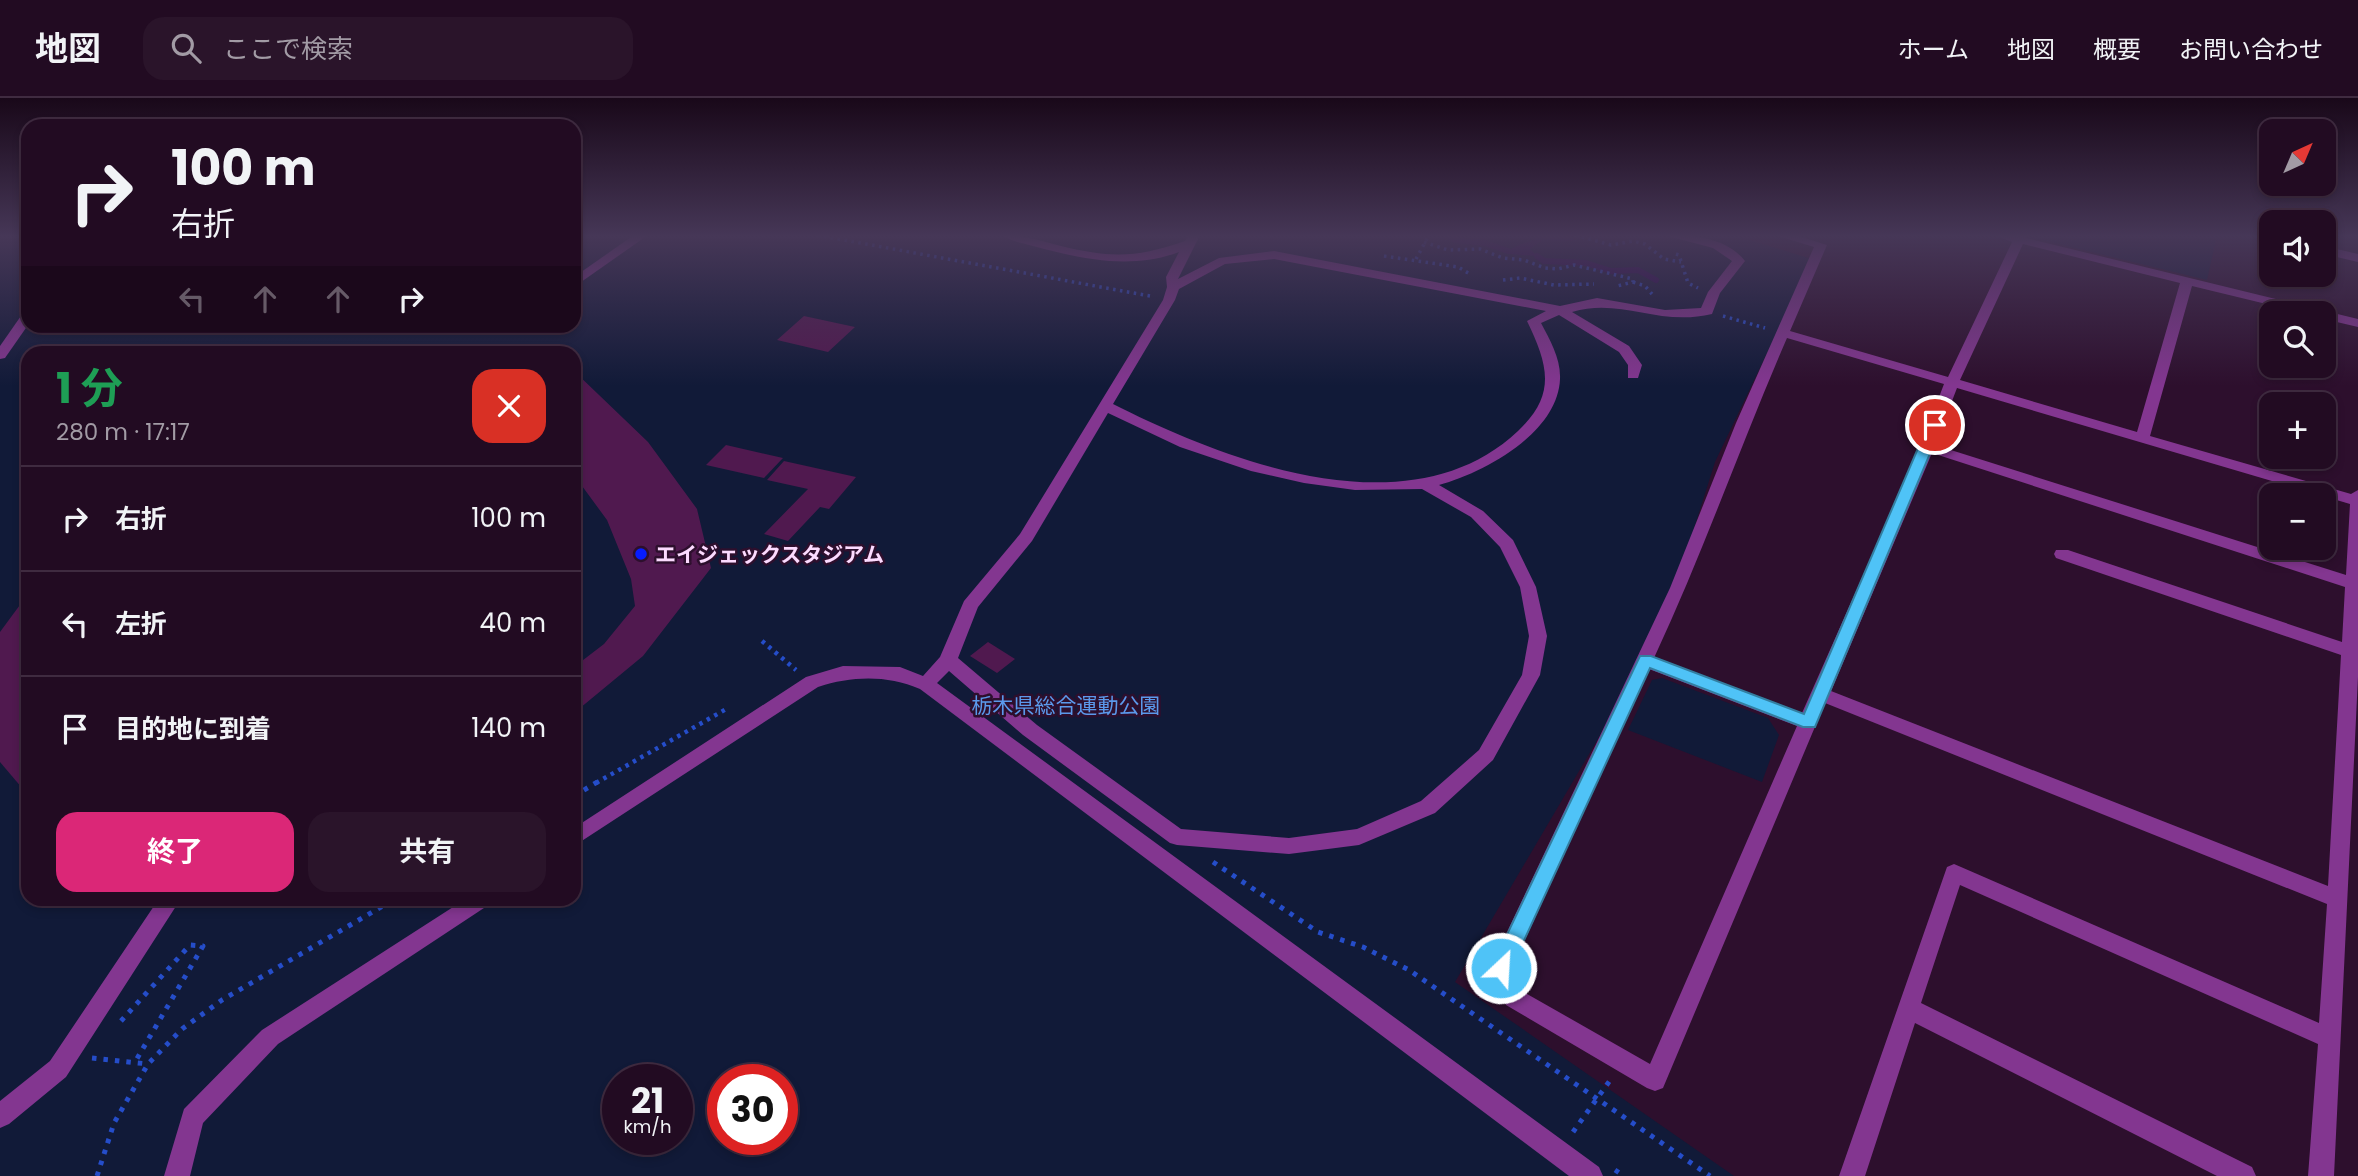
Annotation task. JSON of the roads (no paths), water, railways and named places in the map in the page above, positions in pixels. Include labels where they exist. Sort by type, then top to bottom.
[{"type":"street","points":[[926,684],[948,660],[970,605],[1026,537],[1171,288],[1176,285]]},
{"type":"street","points":[[1429,285],[1560,310],[1624,349],[1635,365],[1633,375]]},
{"type":"street","points":[[1104,405],[1189,446],[1236,463],[1303,478],[1376,485],[1425,484],[1491,459],[1521,436],[1546,408],[1555,382],[1550,352],[1534,321],[1560,310],[1594,302],[1667,315],[1689,315],[1707,311],[1719,285]]},
{"type":"street","points":[[1804,285],[1645,660],[1501,968],[1514,998],[1655,1080],[1927,447],[1952,382],[1997,285]]},
{"type":"street","points":[[2142,438],[2186,285]]},
{"type":"street","points":[[2204,285],[2268,301]]},
{"type":"street","points":[[2336,318],[2358,323]]},
{"type":"street","points":[[0,355],[21,326]]},
{"type":"street","points":[[1783,333],[2358,500]]},
{"type":"street","points":[[1927,447],[2352,583]]},
{"type":"street","points":[[948,660],[1030,730],[1177,837],[1289,846],[1359,837],[1428,807],[1486,755],[1531,675],[1538,636],[1528,587],[1507,544],[1478,514],[1425,484]]},
{"type":"street","points":[[2320,1176],[2338,899],[2358,495]]},
{"type":"street","points":[[2062,554],[2350,651]]},
{"type":"street","points":[[1645,660],[1809,723]]},
{"type":"street","points":[[581,833],[804,673],[900,673],[926,684],[1590,1176]]},
{"type":"street","points":[[1821,694],[2338,899]]},
{"type":"street","points":[[1852,1176],[1954,873],[2329,1038]]},
{"type":"street","points":[[0,1116],[58,1069],[165,906]]},
{"type":"street","points":[[177,1176],[193,1116],[270,1037],[471,906]]},
{"type":"street","points":[[1910,1009],[2243,1176]]},
{"type":"place","name":"エイジェックスタジアム","points":[[641,554]]},
{"type":"park label","name":"栃木県総合運動公園","points":[[1066,705]]}]
